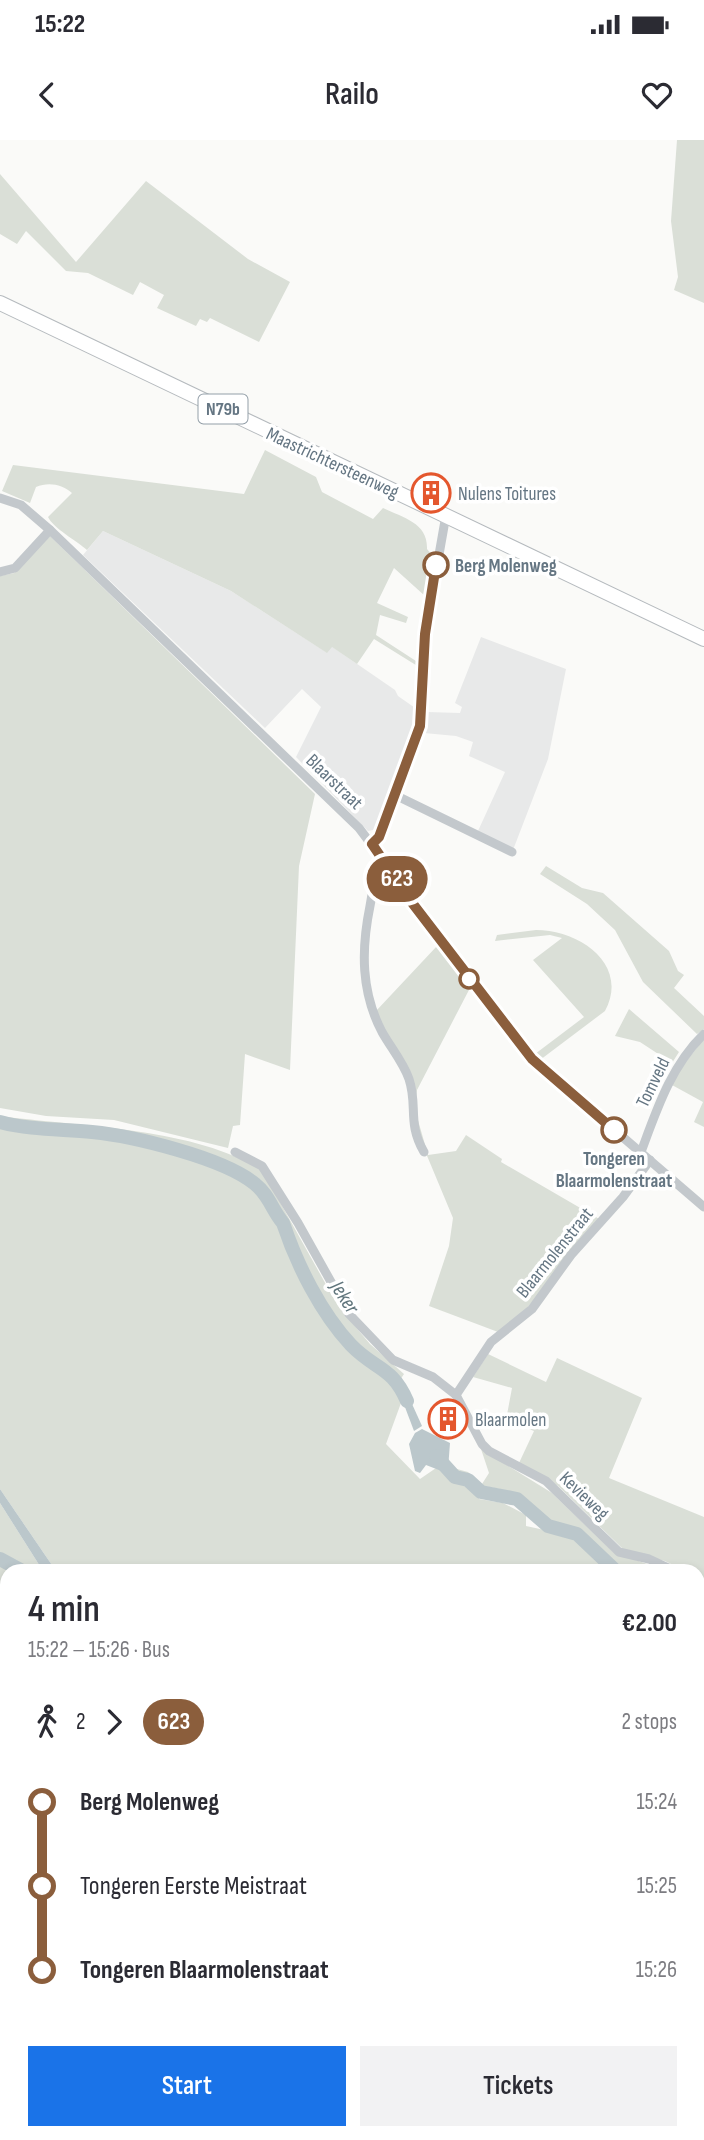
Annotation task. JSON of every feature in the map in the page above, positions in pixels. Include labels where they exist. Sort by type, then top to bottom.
[{"type":"main road","name":"Maastrichtersteenweg","points":[[0,303],[704,639]]},
{"type":"street","name":"Blaarstraat","points":[[0,498],[20,505],[50,530],[372,844],[413,904],[532,1059],[704,1207]]},
{"type":"street","points":[[372,844],[379,837],[420,726],[425,634],[446,515]]},
{"type":"street","points":[[0,572],[15,568],[50,530]]},
{"type":"street","points":[[395,796],[512,852]]},
{"type":"street","points":[[385,861],[376,876],[366,922],[363,953],[365,982],[376,1018],[408,1077],[413,1129],[424,1152]]},
{"type":"street","name":"Tomveld","points":[[641,1152],[664,1090],[689,1048],[704,1034]]},
{"type":"street","points":[[236,1152],[262,1166],[298,1223],[349,1314],[393,1360],[433,1377],[456,1395]]},
{"type":"street","name":"Blaarmolenstraat","points":[[456,1395],[491,1342],[532,1309],[570,1255],[623,1197],[650,1160]]},
{"type":"street","name":"Kevieweg","points":[[456,1395],[482,1444],[489,1451],[546,1481],[619,1552],[662,1564]]},
{"type":"shaded area","points":[[677,140],[704,140],[704,303],[674,290],[678,277],[671,221]]},
{"type":"shaded area","points":[[0,174],[76,262],[146,181],[248,259],[290,282],[259,342],[210,318],[207,322],[200,319],[196,326],[157,308],[164,295],[140,282],[133,295],[88,273],[66,271],[26,231],[17,244],[0,234]]},
{"type":"shaded area","points":[[265,450],[316,477],[322,492],[373,519],[383,508],[413,522],[424,533],[427,549],[432,555],[425,596],[394,568],[377,603],[408,617],[406,623],[380,615],[376,635],[419,663],[419,667],[374,639],[357,664],[332,647],[327,653],[231,591],[103,531],[87,550],[60,530],[48,517],[72,493],[64,488],[50,484],[36,487],[30,503],[2,491],[13,465],[244,494]]},
{"type":"shaded area","points":[[103,531],[231,591],[326,652],[331,646],[395,690],[398,696],[418,710],[413,734],[377,829],[368,831],[296,757],[321,707],[302,689],[265,728],[83,555]]},
{"type":"shaded area","points":[[50,536],[315,794],[299,866],[290,1070],[245,1054],[240,1125],[233,1126],[228,1148],[114,1120],[46,1116],[0,1108],[0,576],[14,573]]},
{"type":"shaded area","points":[[481,637],[566,669],[548,759],[513,850],[478,831],[505,772],[469,756],[473,742],[456,736],[424,733],[427,712],[460,713],[462,707],[455,703]]},
{"type":"shaded area","points":[[546,866],[582,888],[603,893],[669,951],[678,971],[684,975],[674,988],[704,1016],[704,1029],[697,1034],[643,982],[615,930],[587,904],[540,874]]},
{"type":"shaded area","points":[[536,930],[568,936],[583,943],[596,953],[611,979],[611,994],[605,1011],[540,1060],[535,1054],[584,1017],[533,960],[562,938],[550,935],[495,941],[497,935]]},
{"type":"shaded area","points":[[437,946],[470,988],[417,1090],[415,1110],[428,1155],[456,1151],[466,1135],[502,1159],[501,1162],[601,1220],[527,1308],[498,1332],[429,1306],[449,1246],[453,1218],[415,1127],[413,1088],[376,1011]]},
{"type":"shaded area","points":[[629,1009],[679,1052],[672,1063],[640,1042],[615,1036]]},
{"type":"shaded area","points":[[704,1039],[704,1127],[694,1122],[703,1102],[672,1085],[681,1068]]},
{"type":"shaded area","points":[[0,1116],[169,1137],[234,1156],[262,1170],[338,1306],[370,1344],[404,1374],[396,1386],[401,1403],[386,1444],[420,1479],[436,1468],[444,1472],[446,1466],[468,1472],[482,1484],[489,1473],[481,1449],[552,1493],[613,1552],[647,1564],[51,1564],[0,1489]],"holes":[[[483,1486],[500,1489],[506,1501],[537,1511],[546,1520],[561,1528],[576,1530],[577,1537],[526,1526],[526,1515],[503,1503],[479,1499]]]},
{"type":"shaded area","points":[[488,1354],[546,1382],[557,1358],[642,1398],[609,1478],[704,1517],[704,1564],[671,1564],[625,1551],[558,1486],[519,1463],[534,1431],[506,1420],[512,1388],[473,1377]]},
{"type":"shaded area","points":[[403,1384],[422,1426],[414,1431],[397,1386]]},
{"type":"shaded area","points":[[422,1429],[450,1443],[448,1469],[444,1472],[426,1465],[420,1473],[415,1471],[409,1444],[415,1433]]},
{"type":"shaded area","points":[[0,1489],[51,1564],[39,1564],[0,1503]]},
{"type":"shaded area","points":[[0,1503],[39,1564],[13,1564],[0,1556]]},
{"type":"waterway","name":"Jeker","points":[[0,1122],[34,1128],[110,1134],[153,1143],[201,1157],[241,1174],[264,1193],[283,1223],[303,1272],[340,1332],[360,1353],[389,1374],[407,1401]]},
{"type":"waterway","name":"Jeker","points":[[436,1456],[455,1477],[468,1480],[481,1492],[517,1499],[548,1526],[577,1534],[609,1564]]},
{"type":"waterway","points":[[0,1559],[9,1564]]},
{"type":"bus line","name":"623","points":[[436,565],[425,634],[424,708],[420,726],[379,837],[372,844],[413,904],[532,1059],[614,1130]]},
{"type":"place","name":"Nulens Toitures","points":[[431,493]]},
{"type":"place","name":"Berg Molenweg","points":[[436,565]]},
{"type":"place","name":"Tongeren Blaarmolenstraat","points":[[614,1130]]},
{"type":"place","name":"Blaarmolen","points":[[448,1419]]}]
